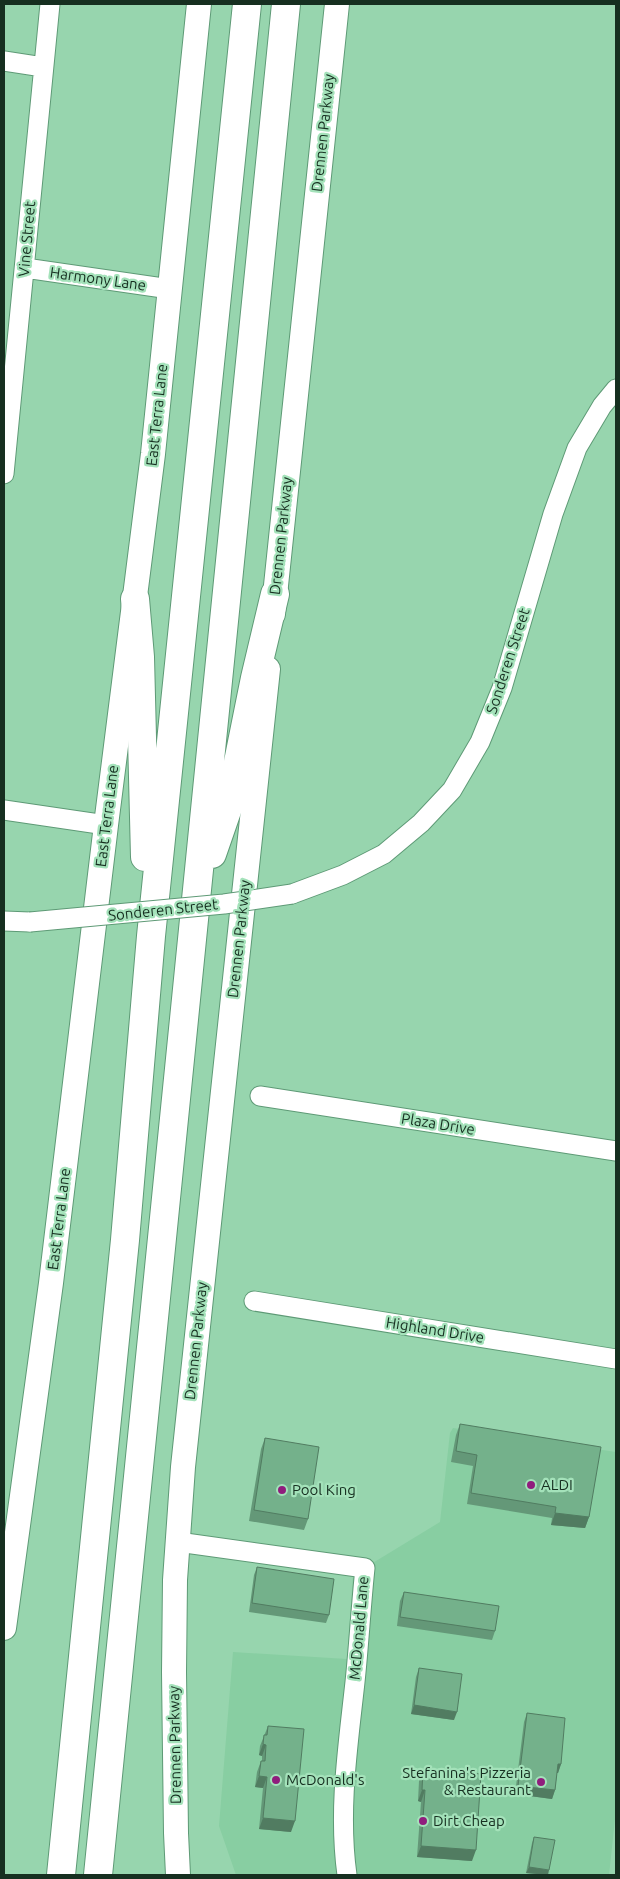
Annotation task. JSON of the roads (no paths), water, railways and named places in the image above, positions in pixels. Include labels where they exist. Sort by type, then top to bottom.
[{"type":"highway","points":[[61,1875],[125,1240],[152,936],[248,4]]},
{"type":"highway","points":[[98,1875],[198,895],[286,4]]},
{"type":"highway","points":[[198,895],[230,802],[255,678],[275,594]]},
{"type":"highway","points":[[135,599],[140,657],[145,869],[152,936]]},
{"type":"main road","name":"East Terra Lane","points":[[4,1628],[51,1283],[154,446],[199,4]]},
{"type":"main road","name":"Drennen Parkway","points":[[178,1875],[174,1672],[175,1580],[178,1542],[188,1427],[337,4]]},
{"type":"main road","points":[[170,1875],[176,1833]]},
{"type":"street","name":"Vine Street","points":[[4,474],[11,314],[25,268],[42,67],[50,4]]},
{"type":"street","points":[[4,61],[42,67]]},
{"type":"street","name":"Harmony Lane","points":[[25,268],[170,289]]},
{"type":"street","name":"Sonderen Street","points":[[4,921],[30,922],[224,904],[292,894],[343,875],[384,854],[421,823],[452,790],[480,742],[502,688],[553,514],[577,448],[602,406],[616,389]]},
{"type":"street","points":[[4,810],[106,825]]},
{"type":"street","name":"Plaza Drive","points":[[260,1096],[616,1151]]},
{"type":"street","name":"Highland Drive","points":[[254,1301],[616,1359]]},
{"type":"street","name":"McDonald Lane","points":[[178,1542],[365,1568],[343,1809],[346,1875]]},
{"type":"place","name":"ALDI","points":[[531,1485]]},
{"type":"place","name":"Pool King","points":[[282,1490]]},
{"type":"place","name":"McDonald's","points":[[276,1780]]},
{"type":"place","name":"Stefanina's Pizzeria & Restaurant","points":[[541,1782]]},
{"type":"place","name":"Dirt Cheap","points":[[423,1821]]}]
